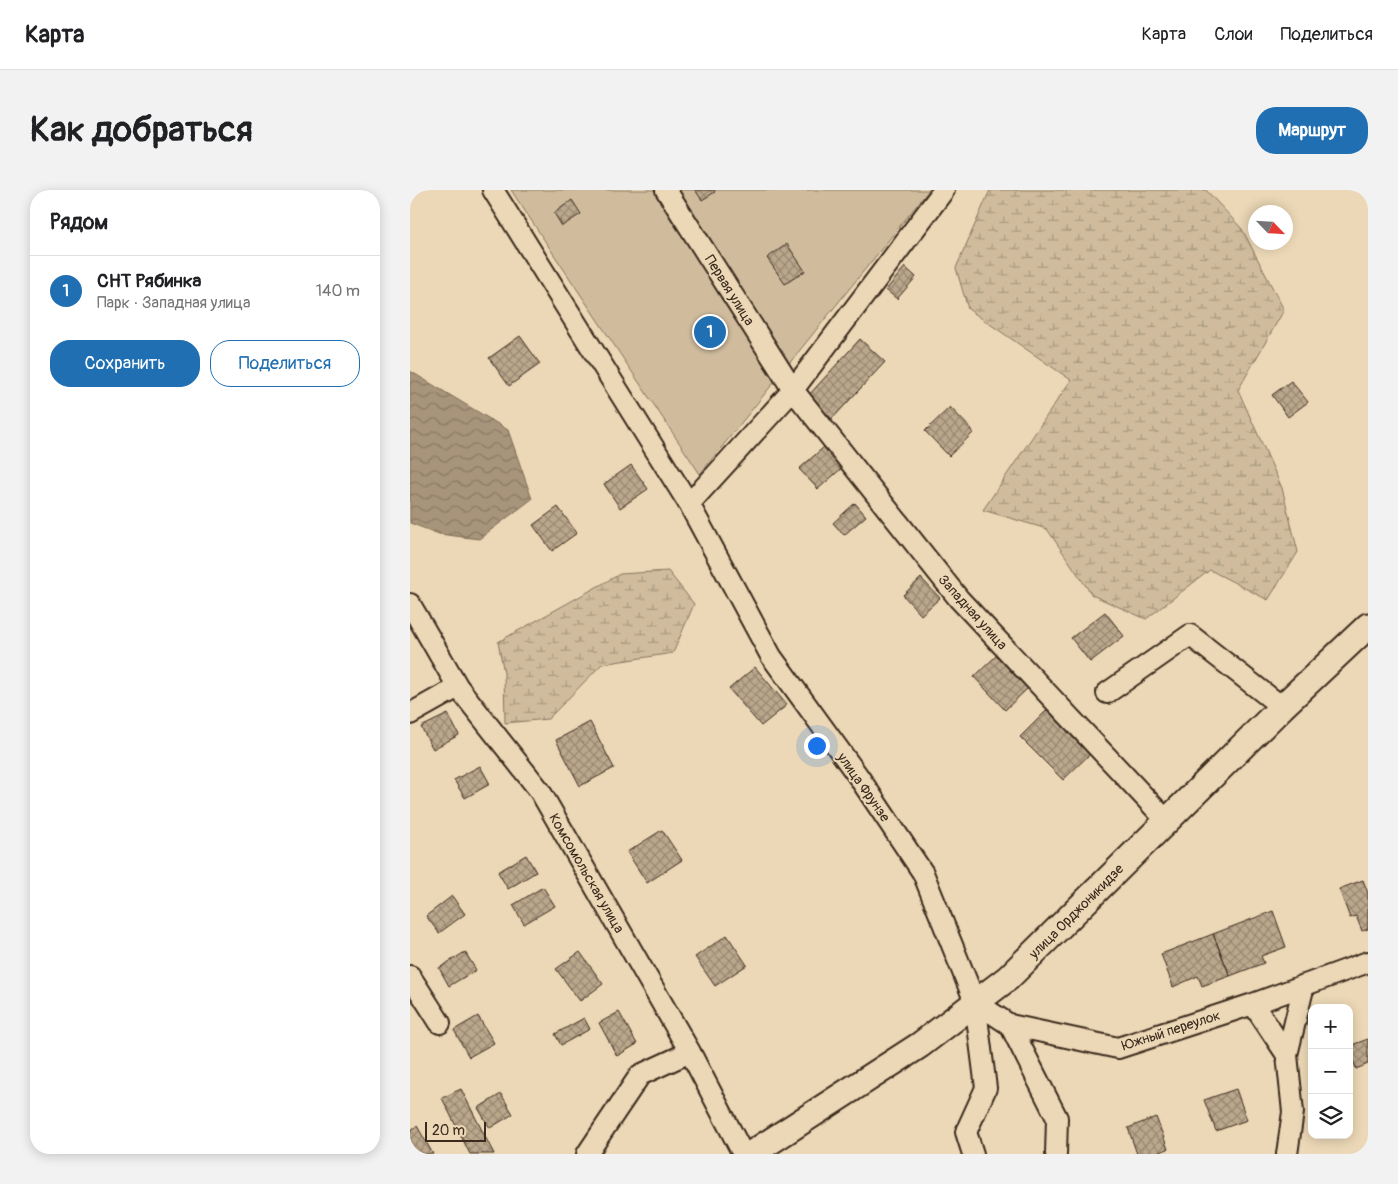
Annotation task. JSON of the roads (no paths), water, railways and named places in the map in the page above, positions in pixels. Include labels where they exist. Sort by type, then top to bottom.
[{"type":"main road","name":"улица Орджоникидзе","points":[[751,1154],[920,1044],[1008,978],[1282,707],[1368,626]]},
{"type":"street","name":"улица Фрунзе","points":[[493,190],[689,504],[771,656],[858,776],[923,873],[975,1002],[986,1088],[966,1132],[973,1154]]},
{"type":"street","name":"Первая улица","points":[[666,190],[793,390]]},
{"type":"street","points":[[689,504],[793,390],[939,192]]},
{"type":"street","name":"Западная улица","points":[[793,390],[959,599],[1167,821]]},
{"type":"street","name":"Комсомольская улица","points":[[410,604],[458,687],[540,791],[690,1052],[743,1154]]},
{"type":"street","points":[[1107,693],[1190,636],[1282,707]]},
{"type":"street","points":[[410,714],[458,687]]},
{"type":"street","name":"Южный переулок","points":[[975,1002],[1010,1025],[1118,1048],[1253,1004],[1368,962]]},
{"type":"street","points":[[410,976],[440,1023]]},
{"type":"street","points":[[1287,1154],[1293,1112],[1286,1055],[1304,985]]},
{"type":"street","points":[[1253,1004],[1286,1055]]},
{"type":"street","points":[[1010,1025],[1057,1118],[1056,1154]]},
{"type":"street","points":[[586,1154],[640,1075],[690,1052]]},
{"type":"water","points":[[410,371],[508,430],[532,499],[479,539],[439,534],[410,523]]},
{"type":"place","name":"СНТ Рябинка","points":[[710,332]]}]
